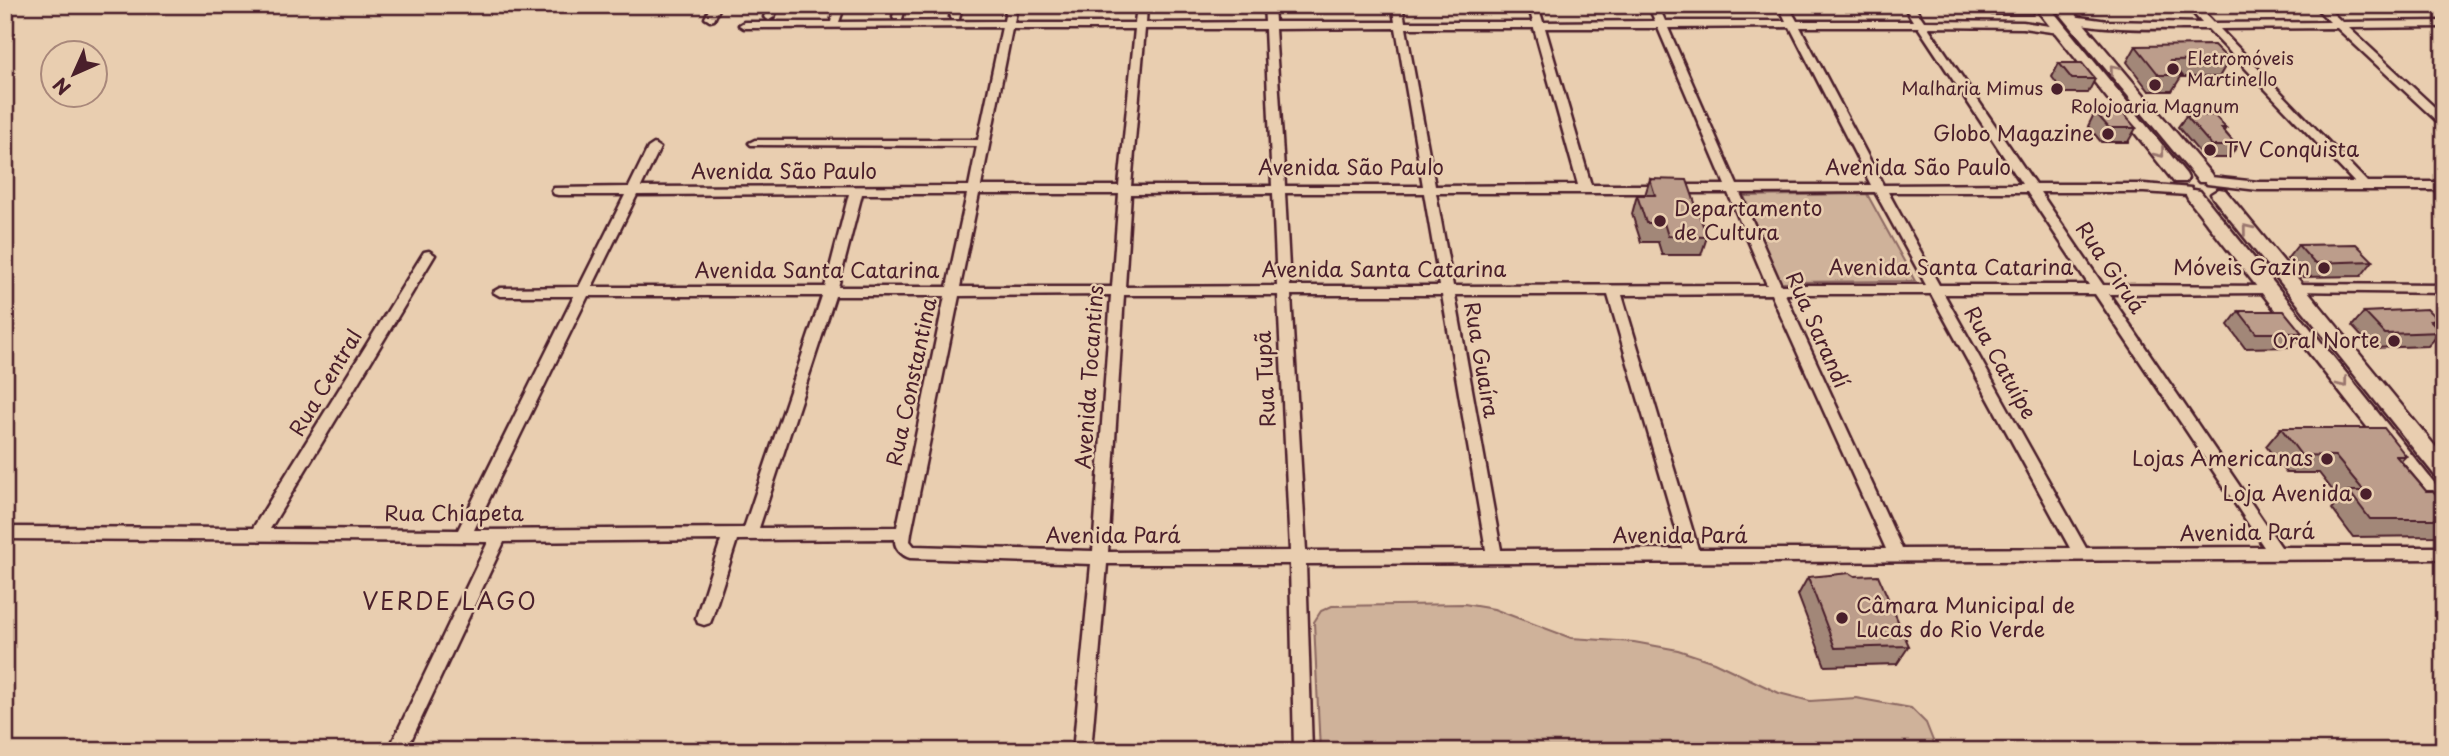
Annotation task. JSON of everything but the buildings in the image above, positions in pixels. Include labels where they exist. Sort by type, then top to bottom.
[{"type":"main road","points":[[2052,15],[2076,25],[2213,186],[2444,472]]},
{"type":"main road","points":[[2052,15],[2444,510]]},
{"type":"main road","points":[[2185,186],[2209,198],[2213,186]]},
{"type":"main road","points":[[2416,476],[2417,471],[2426,470],[2437,475],[2444,484]]},
{"type":"street","points":[[710,18],[716,5]]},
{"type":"street","points":[[769,17],[774,5]]},
{"type":"street","points":[[835,20],[840,5]]},
{"type":"street","points":[[898,17],[901,5]]},
{"type":"street","points":[[955,17],[957,5]]},
{"type":"street","name":"Rua Constantina","points":[[902,533],[1012,5]]},
{"type":"street","name":"Avenida Tocantins","points":[[1082,751],[1101,558],[1125,188],[1142,5]]},
{"type":"street","name":"Rua Tupã","points":[[1269,5],[1298,557],[1303,751]]},
{"type":"street","name":"Rua Guaíra","points":[[1397,5],[1495,558]]},
{"type":"street","points":[[1533,5],[1585,187]]},
{"type":"street","name":"Rua Sarandí","points":[[1653,5],[1776,290],[1897,555]]},
{"type":"street","name":"Rua Catuípe","points":[[1783,5],[1878,186],[2082,555]]},
{"type":"street","name":"Rua Giruá","points":[[1908,5],[2277,554]]},
{"type":"street","points":[[2191,5],[2365,187]]},
{"type":"street","points":[[2318,5],[2444,122]]},
{"type":"street","points":[[744,25],[2023,25],[2052,15]]},
{"type":"street","points":[[2076,25],[2444,24]]},
{"type":"street","points":[[755,143],[983,143]]},
{"type":"street","points":[[463,536],[654,148]]},
{"type":"street","name":"Avenida São Paulo","points":[[558,191],[974,192],[1279,187],[2185,186]]},
{"type":"street","points":[[2213,186],[2444,186]]},
{"type":"street","points":[[749,535],[830,292],[856,192]]},
{"type":"street","name":"Rua Central","points":[[258,534],[429,255]]},
{"type":"street","points":[[2295,288],[2444,289]]},
{"type":"street","name":"Avenida Santa Catarina","points":[[500,292],[2268,289]]},
{"type":"street","points":[[1614,291],[1692,557]]},
{"type":"street","name":"Rua Chiapeta","points":[[5,533],[463,536],[902,533]]},
{"type":"street","name":"Avenida Pará","points":[[902,533],[904,547],[917,554],[1101,558],[2444,553]]},
{"type":"street","points":[[704,618],[731,535]]},
{"type":"street","points":[[397,751],[499,536]]},
{"type":"shaded area","points":[[1867,194],[1915,281],[1779,282],[1744,196]]},
{"type":"shaded area","points":[[1464,604],[1494,609],[1571,638],[1634,642],[1678,650],[1714,662],[1779,693],[1810,701],[1856,698],[1911,708],[1926,723],[1937,751],[1320,751],[1314,622],[1321,611],[1332,606]]},
{"type":"place","name":"Eletromóveis Martinello","points":[[2173,69]]},
{"type":"place","name":"Rolojoaria Magnum","points":[[2155,85]]},
{"type":"place","name":"Malharia Mimus","points":[[2057,89]]},
{"type":"place","name":"Globo Magazine","points":[[2108,134]]},
{"type":"place","name":"TV Conquista","points":[[2210,150]]},
{"type":"place","name":"Departamento de Cultura","points":[[1660,221]]},
{"type":"place","name":"Móveis Gazin","points":[[2324,268]]},
{"type":"place","name":"Oral Norte","points":[[2394,341]]},
{"type":"place","name":"Lojas Americanas","points":[[2327,459]]},
{"type":"place","name":"Loja Avenida","points":[[2366,494]]},
{"type":"place","name":"Câmara Municipal de Lucas do Rio Verde","points":[[1842,618]]},
{"type":"district","name":"VERDE LAGO","points":[[450,602]]}]
